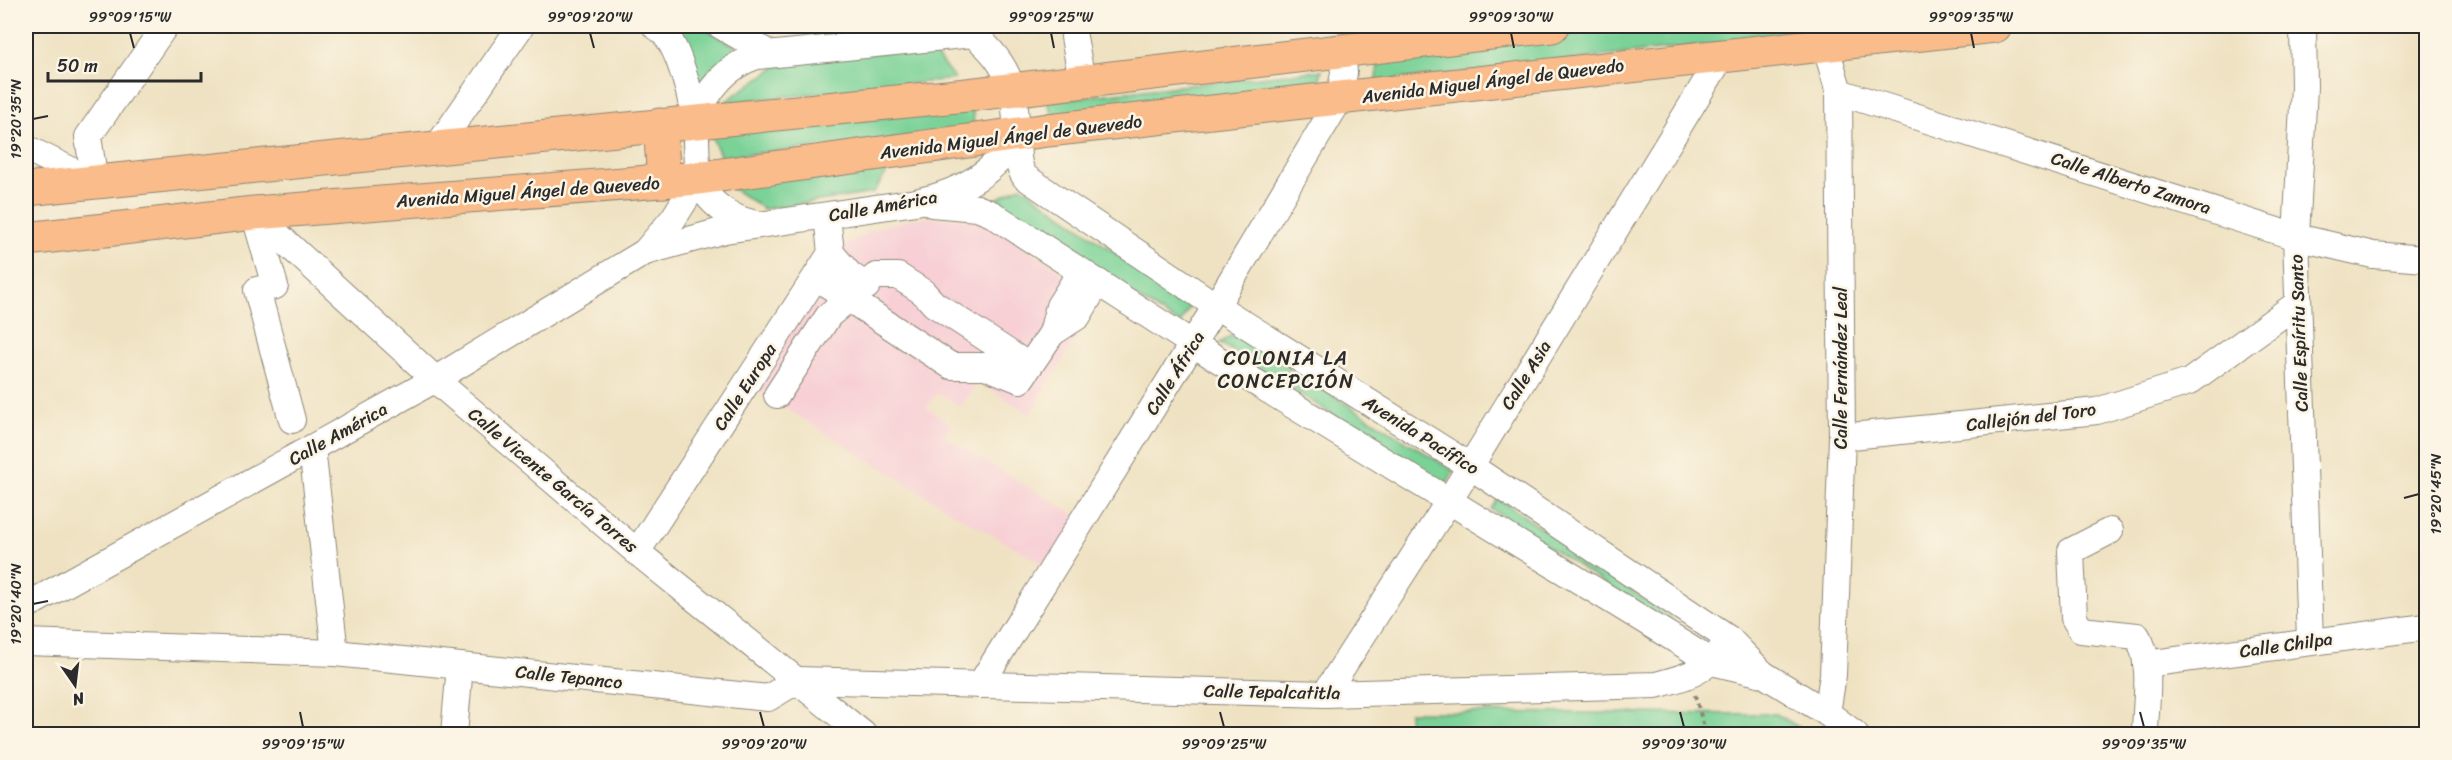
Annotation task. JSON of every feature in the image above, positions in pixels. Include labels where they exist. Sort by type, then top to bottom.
[{"type":"main road","points":[[26,189],[435,150],[1014,90],[1552,26]]},
{"type":"main road","name":"Avenida Miguel Ángel de Quevedo","points":[[26,239],[254,213],[699,178],[1017,134],[1339,100],[1724,54],[1824,35],[1995,26]]},
{"type":"main road","points":[[660,125],[664,181]]},
{"type":"street","points":[[95,182],[87,137],[165,26]]},
{"type":"street","points":[[435,150],[521,26]]},
{"type":"street","points":[[655,26],[662,30],[676,51],[686,79],[694,122],[699,178]]},
{"type":"street","points":[[721,26],[770,54]]},
{"type":"street","name":"Calle Espíritu Santo","points":[[2303,26],[2304,87],[2296,237],[2310,641]]},
{"type":"street","points":[[694,122],[702,104],[724,75],[748,59],[770,54],[974,30],[1000,61],[1009,75],[1014,90]]},
{"type":"street","name":"Calle Fernández Leal","points":[[1824,35],[1839,92],[1842,437],[1833,675],[1827,713]]},
{"type":"street","points":[[1074,37],[1082,81]]},
{"type":"street","name":"Calle África","points":[[980,685],[1193,344],[1339,100],[1344,73],[1342,50]]},
{"type":"street","name":"Calle Asia","points":[[1325,694],[1449,501],[1724,54]]},
{"type":"street","name":"Avenida Pacífico","points":[[1014,90],[1018,163],[1025,177],[1216,306],[1470,466],[1729,639],[1763,674],[1827,713],[1855,735]]},
{"type":"street","name":"Calle Alberto Zamora","points":[[1839,92],[2296,237],[2373,255],[2427,260]]},
{"type":"street","name":"Calle América","points":[[26,606],[436,379],[645,252],[725,230],[916,202],[950,194],[975,180],[1009,150],[1017,134]]},
{"type":"street","points":[[26,148],[95,182]]},
{"type":"street","name":"Calle América","points":[[645,252],[673,219],[699,178],[711,198],[722,209],[743,220],[761,225]]},
{"type":"street","name":"Avenida Pacífico","points":[[916,202],[977,208],[992,214],[1193,344],[1712,662],[1763,674]]},
{"type":"street","points":[[254,213],[275,286],[257,290],[292,420]]},
{"type":"street","name":"Calle Vicente García Torres","points":[[254,213],[436,379],[637,552],[798,680],[863,735]]},
{"type":"street","points":[[827,216],[831,254],[850,275],[858,292],[859,307],[951,366],[985,366],[1020,380],[1052,333],[1059,306],[1089,277]]},
{"type":"street","name":"Calle Europa","points":[[637,552],[831,254]]},
{"type":"street","points":[[777,395],[829,315],[876,276],[898,276],[924,292],[934,304],[1029,366]]},
{"type":"street","points":[[816,277],[858,292]]},
{"type":"street","name":"Callejón del Toro","points":[[1842,437],[2097,411],[2189,382],[2298,303]]},
{"type":"street","points":[[312,448],[335,652]]},
{"type":"street","points":[[2110,531],[2071,551],[2074,618],[2081,630],[2137,636],[2143,645],[2146,664],[2145,735]]},
{"type":"street","name":"Calle Chilpa","points":[[2146,664],[2427,627]]},
{"type":"street","name":"Calle Tepalcatitla","points":[[798,680],[1325,694],[1656,685],[1690,676],[1712,662],[1729,639]]},
{"type":"street","name":"Calle Tepanco","points":[[26,642],[335,652],[768,698],[798,680]]},
{"type":"street","points":[[454,735],[460,666]]},
{"type":"path","points":[[1690,676],[1706,735]]},
{"type":"shaded area","points":[[915,218],[958,218],[990,223],[1100,299],[1030,414],[978,382],[961,407],[937,393],[927,408],[951,424],[944,436],[1080,518],[1048,567],[952,512],[755,389],[841,247],[877,228]]},
{"type":"green space","points":[[668,26],[701,26],[744,52],[698,89],[683,35]]},
{"type":"green space","points":[[1643,26],[1809,26],[1809,33],[1377,82],[1378,55]]},
{"type":"green space","points":[[929,47],[955,79],[723,103],[783,62]]},
{"type":"green space","points":[[1322,70],[1318,86],[1055,120],[1047,101]]},
{"type":"green space","points":[[973,108],[974,131],[721,157],[711,135]]},
{"type":"green space","points":[[891,166],[873,193],[764,209],[727,185]]},
{"type":"green space","points":[[1021,186],[1190,306],[1180,324],[985,205]]},
{"type":"green space","points":[[1234,334],[1454,471],[1445,486],[1220,343]]},
{"type":"green space","points":[[1498,498],[1672,619],[1661,620],[1491,509]]},
{"type":"green space","points":[[1409,712],[1776,714],[1811,734],[1410,734]]},
{"type":"district","name":"COLONIA LA CONCEPCIÓN","points":[[1286,370]]}]
